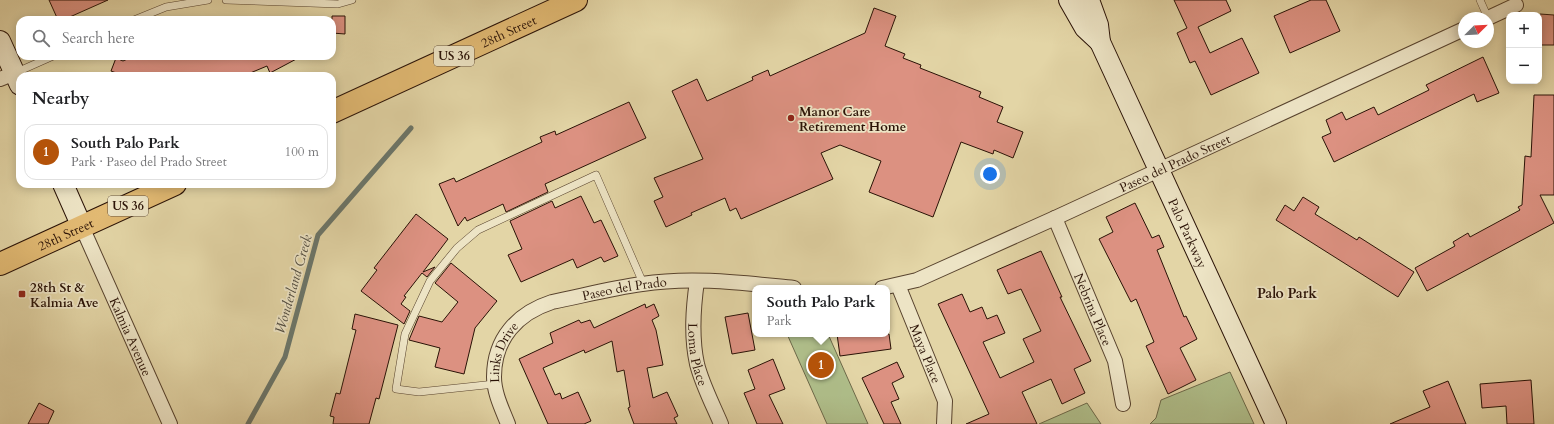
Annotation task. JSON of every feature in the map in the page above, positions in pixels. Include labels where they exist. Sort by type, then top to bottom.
[{"type":"highway","name":"28th Street","points":[[336,110],[576,0]]},
{"type":"highway","name":"28th Street","points":[[0,264],[166,188]]},
{"type":"street","name":"Palo Parkway","points":[[1069,0],[1085,28],[1100,42]]},
{"type":"street","name":"Palo Parkway","points":[[1089,0],[1098,25],[1100,42],[1160,169],[1276,424]]},
{"type":"street","points":[[1494,15],[1517,2]]},
{"type":"street","name":"Paseo del Prado Street","points":[[890,286],[917,280],[1055,218],[1458,32]]},
{"type":"street","points":[[0,41],[12,79]]},
{"type":"street","name":"Kalmia Avenue","points":[[65,188],[170,424]]},
{"type":"street","name":"Nebrina Place","points":[[1055,218],[1115,361],[1123,404]]},
{"type":"street","points":[[697,281],[762,285]]},
{"type":"street","name":"Paseo del Prado","points":[[552,302],[643,283],[697,281]]},
{"type":"street","name":"Loma Place","points":[[697,281],[693,319],[697,364],[721,424]]},
{"type":"street","name":"Maya Place","points":[[898,285],[945,401],[944,424]]},
{"type":"street","name":"Links Drive","points":[[508,424],[497,397],[495,384],[494,376],[498,351],[508,331],[522,316],[539,306],[552,302]]},
{"type":"lane","points":[[144,16],[166,7],[208,0]]},
{"type":"lane","points":[[226,0],[338,4],[352,0]]},
{"type":"lane","points":[[1480,0],[1485,12]]},
{"type":"lane","points":[[24,72],[46,60]]},
{"type":"lane","points":[[495,384],[419,392],[396,389],[405,334],[430,281],[458,248],[478,230],[596,174],[643,283]]},
{"type":"green space","points":[[788,337],[829,337],[868,424],[827,424]]},
{"type":"green space","points":[[1230,372],[1254,424],[1150,424],[1156,418],[1161,400]]},
{"type":"green space","points":[[1087,403],[1101,424],[1039,424]]},
{"type":"building","points":[[49,0],[108,0],[72,16],[56,16]]},
{"type":"building","points":[[1174,0],[1226,0],[1231,11],[1198,27],[1210,53],[1242,38],[1259,73],[1211,95],[1195,61],[1190,63],[1177,33],[1187,28]]},
{"type":"building","points":[[1311,0],[1326,0],[1340,31],[1290,53],[1274,16]]},
{"type":"building","name":"Manor Care Retirement Home","points":[[874,8],[896,16],[885,46],[905,54],[903,58],[921,65],[920,68],[981,92],[979,97],[1003,107],[997,122],[1023,132],[1013,158],[994,150],[993,154],[961,142],[933,217],[869,192],[881,161],[840,145],[821,153],[833,179],[741,219],[736,208],[730,211],[725,198],[691,213],[692,215],[666,227],[654,201],[663,197],[654,178],[703,159],[672,91],[697,79],[707,101],[753,80],[752,77],[768,70],[770,76],[865,33]]},
{"type":"building","points":[[1542,14],[1554,15],[1554,45],[1542,45]]},
{"type":"building","points":[[336,16],[345,16],[345,34],[336,33]]},
{"type":"building","points":[[1483,57],[1499,93],[1477,102],[1474,94],[1334,162],[1322,137],[1331,133],[1326,120],[1342,112],[1346,120],[1374,107],[1378,115],[1429,90],[1426,85]]},
{"type":"building","points":[[115,60],[294,60],[272,72],[270,72],[267,66],[253,72],[111,71]]},
{"type":"building","points":[[1534,95],[1554,95],[1554,195],[1540,195],[1554,223],[1427,291],[1415,268],[1455,246],[1453,242],[1468,233],[1470,237],[1520,210],[1518,207],[1522,205],[1525,156],[1531,157]]},
{"type":"building","points":[[629,102],[646,138],[545,184],[548,192],[506,212],[503,204],[467,221],[465,217],[458,226],[439,184],[454,178],[456,182],[542,142],[540,137],[555,131],[556,135]]},
{"type":"building","points":[[581,196],[594,223],[601,220],[618,256],[604,262],[601,257],[577,268],[573,259],[521,282],[508,255],[522,249],[510,221],[552,201],[555,208]]},
{"type":"building","points":[[1303,197],[1319,207],[1315,214],[1357,240],[1359,237],[1414,272],[1398,297],[1276,220],[1285,205],[1294,211]]},
{"type":"building","points":[[1135,203],[1152,238],[1159,235],[1164,247],[1157,250],[1184,317],[1186,316],[1197,339],[1180,348],[1196,380],[1168,394],[1146,346],[1154,342],[1136,299],[1131,302],[1099,239],[1113,232],[1106,217]]},
{"type":"building","points":[[416,214],[448,239],[423,272],[435,267],[427,277],[422,273],[404,296],[406,297],[401,304],[410,311],[404,324],[361,291],[377,270],[374,268]]},
{"type":"building","points":[[1041,251],[1062,297],[1060,297],[1091,361],[1074,369],[1085,393],[1062,404],[1051,379],[1022,392],[1037,424],[966,424],[989,414],[938,304],[962,294],[970,312],[982,307],[987,319],[997,315],[1005,333],[983,342],[1000,378],[1034,362],[1023,339],[1041,331],[1021,289],[1008,294],[997,270]]},
{"type":"building","points":[[451,263],[497,301],[475,328],[464,374],[435,367],[440,348],[409,340],[419,316],[442,322],[458,302],[435,283]]},
{"type":"building","points":[[645,304],[646,308],[654,304],[659,316],[652,320],[656,330],[663,365],[647,368],[653,398],[667,392],[678,416],[674,418],[677,424],[634,424],[628,408],[630,407],[624,370],[617,372],[612,341],[585,353],[584,350],[543,368],[555,395],[560,393],[562,399],[578,392],[591,421],[584,424],[548,424],[519,359],[553,343],[550,333],[579,320],[581,323],[590,320],[594,328]]},
{"type":"building","points":[[748,313],[755,350],[732,354],[725,317]]},
{"type":"building","points":[[355,314],[398,325],[379,399],[376,398],[369,424],[333,424],[334,417],[330,416],[336,393],[340,394],[356,330],[352,329]]},
{"type":"building","points":[[837,337],[889,337],[891,349],[840,356]]},
{"type":"building","points":[[773,359],[785,389],[769,395],[783,424],[757,424],[744,393],[755,389],[748,370]]},
{"type":"building","points":[[897,362],[904,377],[892,383],[899,399],[891,402],[901,424],[884,424],[862,378]]},
{"type":"building","points":[[1531,380],[1534,424],[1507,424],[1506,406],[1482,408],[1480,384]]},
{"type":"building","points":[[1448,381],[1466,424],[1390,424],[1430,407],[1423,391]]},
{"type":"building","points":[[39,403],[54,411],[48,424],[28,424]]},
{"type":"waterway","name":"Wonderland Creek","points":[[248,424],[285,357],[318,235],[411,128]]},
{"type":"place","name":"Manor Care Retirement Home","points":[[791,118]]},
{"type":"place","name":"28th St & Kalmia Ave","points":[[22,294]]},
{"type":"place","name":"South Palo Park","points":[[821,365]]},
{"type":"district","name":"Palo Park","points":[[1287,293]]}]
